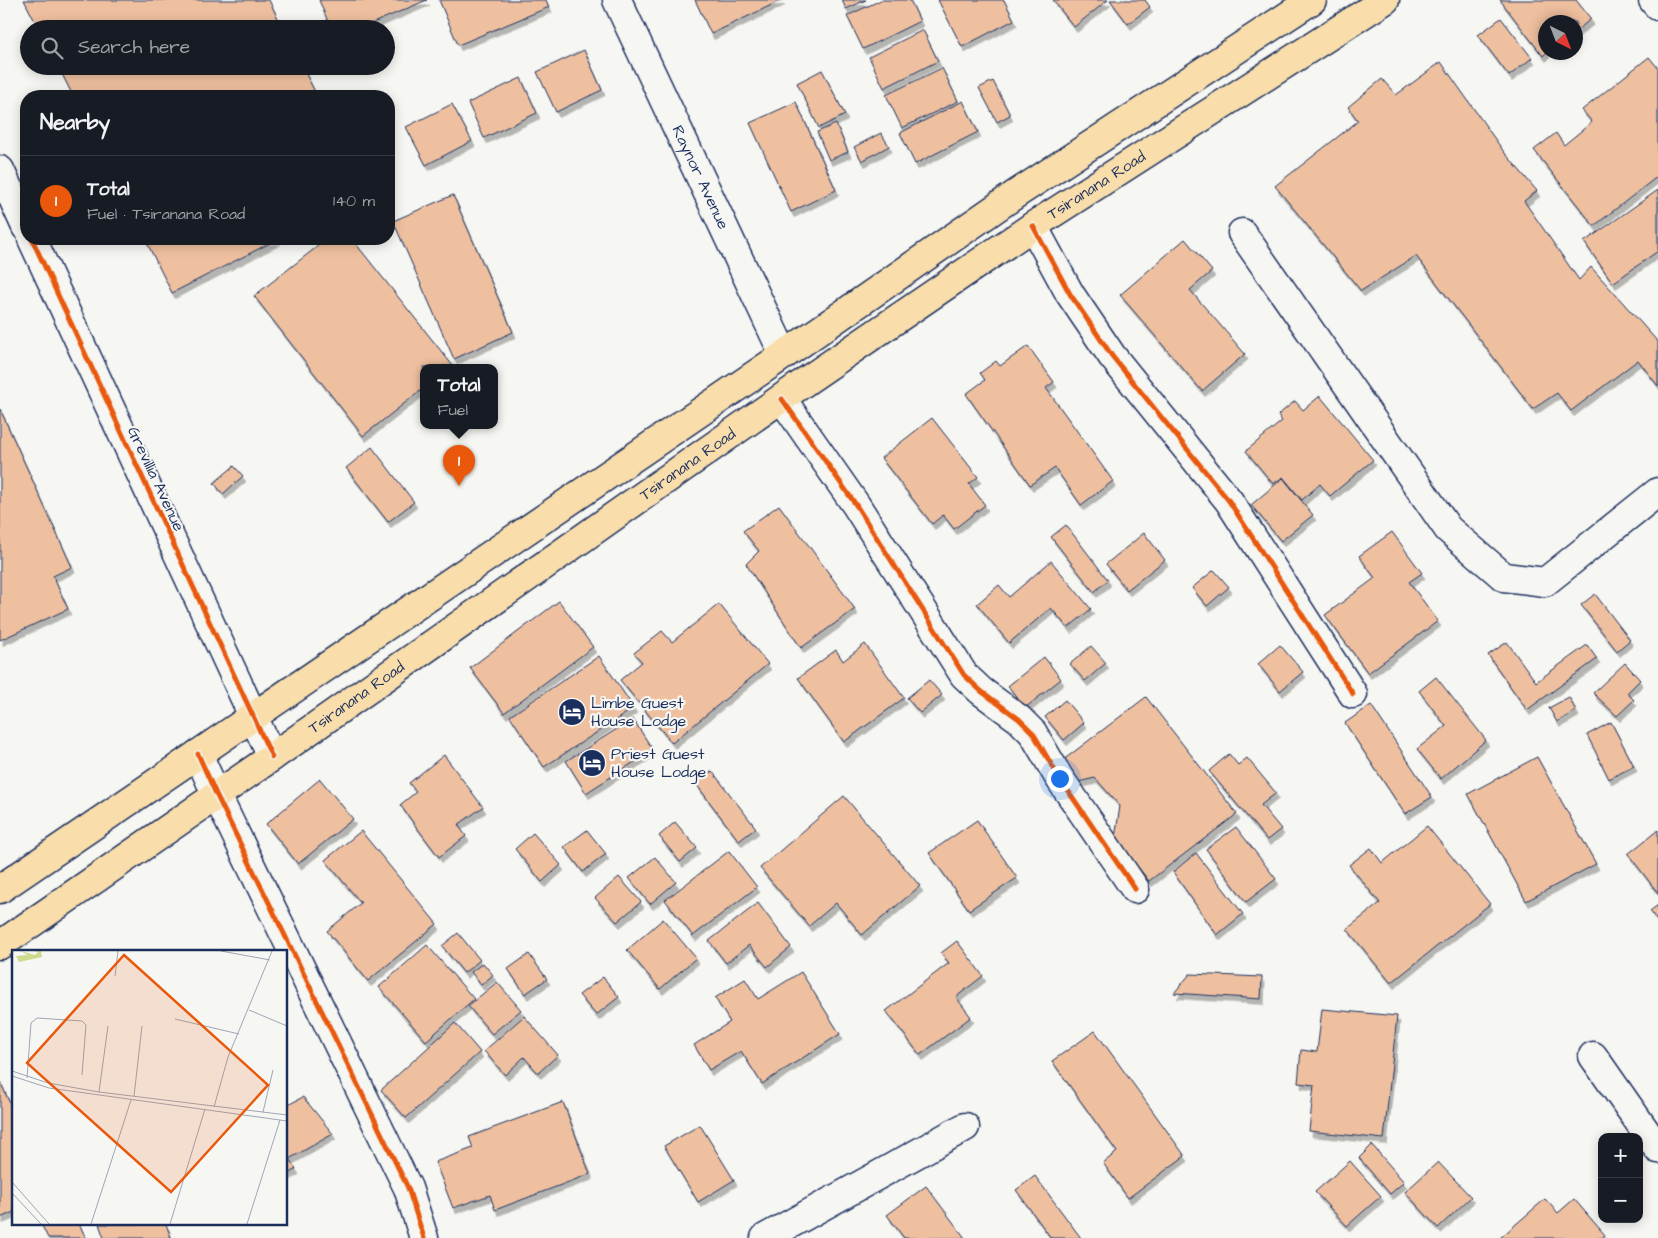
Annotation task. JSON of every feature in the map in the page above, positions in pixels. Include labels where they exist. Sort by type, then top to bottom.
[{"type":"highway","points":[[0,889],[254,718],[1016,194],[1312,0]]},
{"type":"highway","name":"Tsiranana Road","points":[[0,945],[272,757],[782,399],[1034,226],[1385,0]]},
{"type":"street","name":"Raynor Avenue","points":[[616,0],[784,355]]},
{"type":"street","points":[[1653,0],[1658,6]]},
{"type":"street","points":[[0,170],[20,214]]},
{"type":"street","points":[[1034,226],[1070,294],[1107,348],[1229,501],[1353,694]]},
{"type":"street","points":[[1242,233],[1448,529],[1504,577],[1545,582],[1658,492]]},
{"type":"street","name":"Grevillia Avenue","points":[[35,245],[272,757]]},
{"type":"street","points":[[782,399],[856,505],[964,675],[981,691],[1019,719],[1033,733],[1058,776],[1135,889]]},
{"type":"street","points":[[198,754],[408,1188],[424,1238]]},
{"type":"street","points":[[1593,1056],[1658,1149]]},
{"type":"street","points":[[765,1238],[965,1128]]},
{"type":"building","points":[[24,0],[269,0],[279,20],[34,20]]},
{"type":"building","points":[[319,0],[427,0],[380,20],[327,20]]},
{"type":"building","points":[[439,0],[546,0],[549,7],[458,45]]},
{"type":"building","points":[[695,0],[782,0],[711,34]]},
{"type":"building","points":[[842,0],[866,0],[846,9]]},
{"type":"building","points":[[881,0],[910,0],[920,21],[863,49],[847,16]]},
{"type":"building","points":[[938,0],[1004,0],[1014,20],[962,47]]},
{"type":"building","points":[[1053,0],[1108,0],[1074,27]]},
{"type":"building","points":[[1110,0],[1145,0],[1150,7],[1128,24]]},
{"type":"building","points":[[1500,0],[1576,0],[1591,19],[1583,25],[1583,15],[1538,15],[1538,49]]},
{"type":"building","points":[[1501,18],[1532,58],[1509,76],[1478,35]]},
{"type":"building","points":[[923,30],[938,61],[884,88],[869,57]]},
{"type":"building","points":[[584,50],[602,90],[556,112],[537,72]]},
{"type":"building","points":[[1649,57],[1658,68],[1658,176],[1594,226],[1534,150],[1556,133],[1564,145],[1592,122],[1582,110]]},
{"type":"building","points":[[1441,62],[1504,152],[1537,191],[1524,201],[1579,280],[1591,267],[1658,342],[1658,386],[1638,360],[1571,411],[1557,393],[1533,409],[1416,256],[1361,291],[1275,186],[1358,121],[1348,107],[1382,79],[1396,95]]},
{"type":"building","points":[[942,68],[958,101],[902,128],[886,95]]},
{"type":"building","points":[[822,70],[845,115],[819,128],[797,83]]},
{"type":"building","points":[[62,75],[306,75],[314,90],[70,90]]},
{"type":"building","points":[[521,78],[537,113],[484,138],[468,103]]},
{"type":"building","points":[[993,81],[1010,115],[997,122],[979,88]]},
{"type":"building","points":[[963,101],[978,132],[915,164],[900,133]]},
{"type":"building","points":[[796,102],[836,190],[791,212],[750,123]]},
{"type":"building","points":[[452,104],[472,141],[426,165],[406,127]]},
{"type":"building","points":[[836,124],[848,152],[829,160],[817,132]]},
{"type":"building","points":[[881,133],[889,146],[862,161],[854,147]]},
{"type":"building","points":[[1658,190],[1658,251],[1613,283],[1584,242]]},
{"type":"building","points":[[453,195],[513,332],[454,359],[395,226],[395,220]]},
{"type":"building","points":[[1185,239],[1212,271],[1190,290],[1245,354],[1202,391],[1120,295]]},
{"type":"building","points":[[148,245],[266,245],[172,293]]},
{"type":"building","points":[[319,245],[357,245],[451,364],[420,364],[420,391],[363,436],[254,296]]},
{"type":"building","points":[[1028,346],[1054,382],[1046,388],[1113,481],[1081,505],[1055,468],[1030,485],[966,394],[985,380],[980,373],[996,361],[1000,366]]},
{"type":"building","points":[[1320,396],[1373,460],[1330,496],[1320,484],[1302,500],[1283,477],[1273,484],[1246,451],[1282,421],[1278,415],[1295,401],[1303,410]]},
{"type":"building","points":[[0,409],[72,567],[53,576],[68,609],[0,640]]},
{"type":"building","points":[[932,418],[978,477],[969,484],[985,505],[954,529],[943,515],[932,524],[881,458]]},
{"type":"building","points":[[372,447],[414,502],[388,522],[346,468]]},
{"type":"building","points":[[234,466],[243,476],[223,494],[214,483]]},
{"type":"building","points":[[1283,478],[1313,515],[1281,541],[1251,505]]},
{"type":"building","points":[[779,505],[855,609],[801,648],[746,564],[759,551],[743,531]]},
{"type":"building","points":[[1066,525],[1108,580],[1094,592],[1051,537]]},
{"type":"building","points":[[1392,532],[1422,573],[1409,582],[1438,621],[1368,673],[1325,615],[1375,578],[1359,556]]},
{"type":"building","points":[[1144,533],[1165,560],[1127,590],[1106,564]]},
{"type":"building","points":[[1051,561],[1091,609],[1068,628],[1051,608],[1009,643],[977,604],[999,585],[1009,597]]},
{"type":"building","points":[[1214,570],[1229,587],[1207,606],[1192,588]]},
{"type":"building","points":[[1595,594],[1630,640],[1617,651],[1581,605]]},
{"type":"building","points":[[559,601],[593,647],[504,713],[470,668]]},
{"type":"building","points":[[719,604],[768,664],[672,743],[620,680],[642,662],[634,653],[662,631],[672,642]]},
{"type":"building","points":[[1507,642],[1536,682],[1587,645],[1597,659],[1527,710],[1488,655]]},
{"type":"building","points":[[865,644],[904,698],[844,742],[798,678],[836,650],[843,661]]},
{"type":"building","points":[[1280,645],[1303,672],[1280,691],[1258,664]]},
{"type":"building","points":[[1091,646],[1106,663],[1085,681],[1070,664]]},
{"type":"building","name":"Limbe Guest House Lodge","points":[[599,656],[634,708],[544,767],[510,716]]},
{"type":"building","points":[[1044,657],[1061,679],[1025,708],[1008,686]]},
{"type":"building","points":[[1625,663],[1640,680],[1627,693],[1634,700],[1617,716],[1593,693]]},
{"type":"building","points":[[1436,677],[1486,740],[1441,779],[1417,749],[1446,726],[1419,691]]},
{"type":"building","points":[[929,680],[942,695],[920,713],[907,698]]},
{"type":"building","points":[[1146,697],[1237,814],[1149,881],[1115,838],[1120,806],[1095,778],[1074,783],[1058,764]]},
{"type":"building","points":[[1569,697],[1576,711],[1557,722],[1549,708]]},
{"type":"building","points":[[1065,700],[1084,723],[1064,740],[1045,717]]},
{"type":"building","points":[[1371,705],[1432,797],[1405,814],[1345,723]]},
{"type":"building","points":[[633,719],[653,750],[586,793],[566,761]]},
{"type":"building","points":[[1611,722],[1634,766],[1609,779],[1587,735]]},
{"type":"building","points":[[1229,754],[1238,765],[1247,758],[1276,793],[1261,805],[1281,829],[1267,840],[1209,771]]},
{"type":"building","points":[[444,755],[483,807],[458,825],[466,836],[439,857],[400,805],[416,792],[409,783]]},
{"type":"building","points":[[1537,757],[1596,864],[1526,901],[1468,794]]},
{"type":"building","points":[[712,771],[756,828],[739,841],[696,784]]},
{"type":"building","points":[[320,779],[353,819],[298,864],[266,824]]},
{"type":"building","points":[[844,796],[920,886],[862,935],[836,903],[809,926],[760,868]]},
{"type":"building","points":[[977,820],[1017,878],[969,910],[929,853]]},
{"type":"building","points":[[675,822],[697,848],[680,862],[659,836]]},
{"type":"building","points":[[1427,826],[1490,904],[1391,983],[1347,929],[1380,903],[1349,865],[1371,848],[1382,863]]},
{"type":"building","points":[[1236,827],[1276,879],[1246,902],[1206,849]]},
{"type":"building","points":[[587,830],[606,854],[583,872],[564,847]]},
{"type":"building","points":[[1658,830],[1658,893],[1628,854]]},
{"type":"building","points":[[361,831],[437,924],[368,981],[327,931],[361,903],[325,860]]},
{"type":"building","points":[[533,833],[561,865],[542,882],[515,849]]},
{"type":"building","points":[[729,851],[757,887],[693,936],[665,900]]},
{"type":"building","points":[[1196,853],[1243,914],[1217,935],[1173,872]]},
{"type":"building","points":[[655,857],[676,882],[650,904],[629,878]]},
{"type":"building","points":[[619,877],[641,902],[617,922],[595,898]]},
{"type":"building","points":[[758,903],[791,947],[767,967],[749,945],[726,963],[709,941]]},
{"type":"building","points":[[1658,905],[1658,922],[1650,911]]},
{"type":"building","points":[[663,919],[696,958],[660,989],[627,950]]},
{"type":"building","points":[[458,933],[480,960],[464,973],[442,946]]},
{"type":"building","points":[[957,941],[983,976],[956,997],[971,1017],[920,1055],[886,1011],[949,963],[941,953]]},
{"type":"building","points":[[427,945],[474,999],[426,1041],[379,987]]},
{"type":"building","points":[[529,954],[547,979],[525,994],[508,969]]},
{"type":"building","points":[[483,963],[493,975],[481,985],[471,972]]},
{"type":"building","points":[[801,972],[840,1034],[762,1084],[741,1051],[709,1070],[694,1045],[730,1022],[715,998],[745,979],[758,999]]},
{"type":"building","points":[[1190,974],[1262,977],[1261,999],[1174,993]]},
{"type":"building","points":[[603,977],[619,997],[596,1015],[579,995]]},
{"type":"building","points":[[497,982],[521,1010],[492,1034],[468,1006]]},
{"type":"building","points":[[1322,1009],[1397,1016],[1384,1139],[1309,1131],[1314,1085],[1298,1083],[1301,1050],[1317,1052]]},
{"type":"building","points":[[524,1016],[558,1055],[538,1073],[524,1057],[505,1075],[484,1051]]},
{"type":"building","points":[[455,1023],[480,1052],[406,1118],[381,1090]]},
{"type":"building","points":[[1095,1031],[1185,1156],[1128,1198],[1103,1163],[1117,1152],[1052,1061]]},
{"type":"building","points":[[0,1081],[12,1108],[12,1213],[0,1218]]},
{"type":"building","points":[[303,1097],[333,1134],[289,1159],[296,1169],[288,1174],[288,1105]]},
{"type":"building","points":[[563,1102],[590,1174],[495,1210],[490,1195],[453,1208],[435,1162],[473,1148],[469,1137]]},
{"type":"building","points":[[700,1125],[734,1180],[698,1202],[664,1146]]},
{"type":"building","points":[[1372,1145],[1404,1182],[1390,1194],[1359,1158]]},
{"type":"building","points":[[1350,1161],[1381,1196],[1347,1226],[1315,1192]]},
{"type":"building","points":[[1438,1162],[1471,1197],[1438,1228],[1405,1192]]},
{"type":"building","points":[[1035,1176],[1081,1238],[1051,1238],[1016,1190]]},
{"type":"building","points":[[926,1186],[965,1238],[904,1238],[887,1215]]},
{"type":"building","points":[[1545,1199],[1558,1213],[1574,1199],[1605,1235],[1602,1238],[1500,1238]]},
{"type":"building","points":[[42,1226],[80,1226],[86,1238],[48,1238]]},
{"type":"building","points":[[100,1226],[167,1226],[171,1238],[104,1238]]},
{"type":"cycle path","points":[[1033,226],[1070,294],[1112,356],[1229,501],[1353,694]]},
{"type":"cycle path","points":[[35,245],[272,757]]},
{"type":"cycle path","points":[[782,399],[856,505],[964,675],[981,691],[1019,719],[1033,733],[1058,776],[1135,889]]},
{"type":"cycle path","points":[[198,754],[408,1188],[424,1238]]},
{"type":"place","name":"Total","points":[[459,486]]},
{"type":"place","name":"Limbe Guest House Lodge","points":[[572,712]]},
{"type":"place","name":"Priest Guest House Lodge","points":[[592,763]]}]
